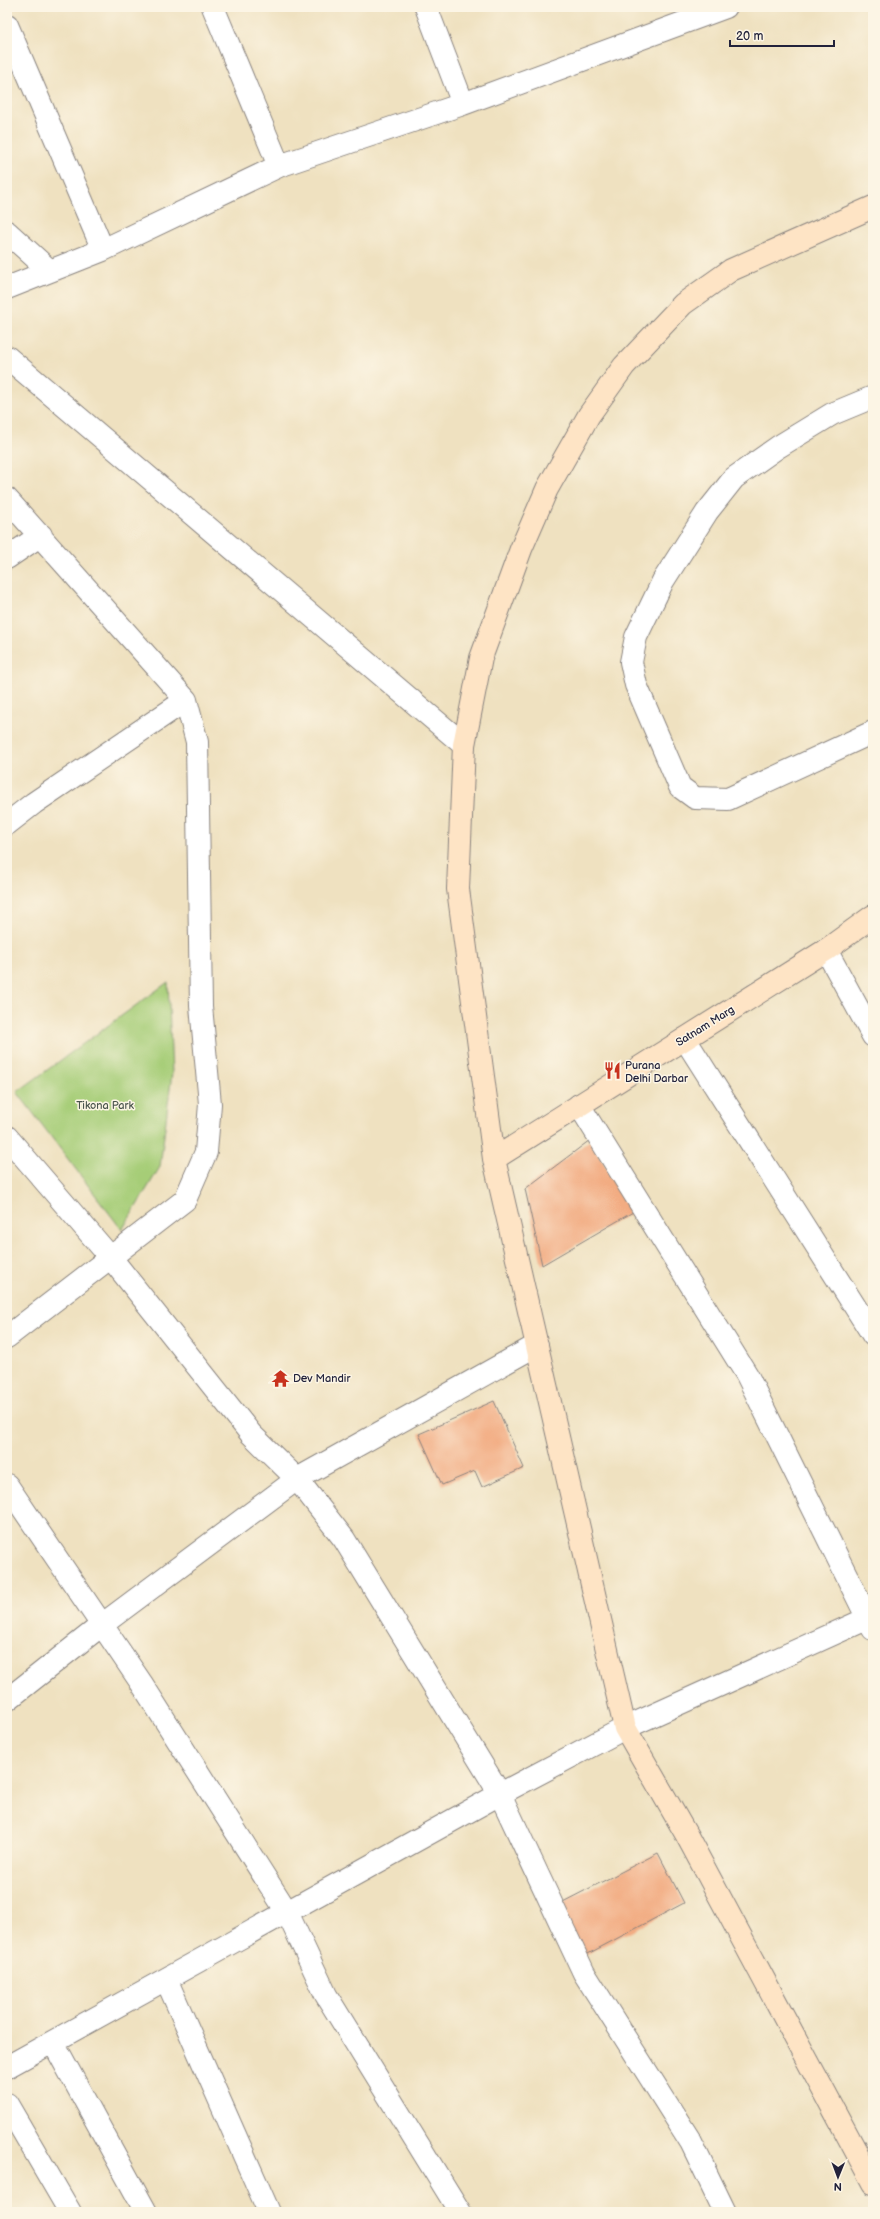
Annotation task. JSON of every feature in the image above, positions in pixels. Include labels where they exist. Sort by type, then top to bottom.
[{"type":"street","points":[[213,7],[279,166]]},
{"type":"street","points":[[426,7],[463,104]]},
{"type":"street","points":[[7,288],[104,250],[279,166],[463,104],[673,16],[726,7]]},
{"type":"street","points":[[7,25],[104,250]]},
{"type":"street","points":[[873,207],[731,270],[683,304],[624,366],[589,415],[547,489],[521,549],[481,658],[464,745],[458,889],[494,1159],[625,1728],[686,1834],[873,2183]]},
{"type":"street","points":[[7,232],[50,271]]},
{"type":"street","points":[[7,357],[464,745]]},
{"type":"street","points":[[873,397],[832,414],[778,447],[734,478],[707,512],[663,581],[636,637],[631,662],[636,685],[680,787],[695,798],[728,799],[873,732]]},
{"type":"street","points":[[7,499],[41,535],[186,700],[197,742],[202,1006],[210,1104],[206,1152],[185,1200],[7,1337]]},
{"type":"street","points":[[7,558],[41,535]]},
{"type":"street","points":[[7,824],[34,803],[186,700]]},
{"type":"street","name":"Satnam Marg","points":[[494,1159],[826,950],[873,916]]},
{"type":"street","points":[[826,950],[873,1036]]},
{"type":"street","points":[[685,1039],[873,1335]]},
{"type":"street","points":[[7,2067],[500,1794],[625,1728],[777,1658],[871,1621],[746,1375],[579,1105]]},
{"type":"street","points":[[7,1137],[111,1258],[251,1434],[297,1479],[344,1539],[500,1794],[584,1973],[691,2142],[725,2212]]},
{"type":"street","points":[[7,1700],[103,1624],[297,1479],[537,1345]]},
{"type":"street","points":[[7,1485],[103,1624],[287,1912],[326,1994],[460,2212]]},
{"type":"street","points":[[166,1979],[269,2212]]},
{"type":"street","points":[[53,2042],[146,2212]]},
{"type":"street","points":[[7,2104],[70,2212]]},
{"type":"green space","name":"Tikona Park","points":[[168,982],[172,1073],[160,1167],[122,1230],[17,1092]]},
{"type":"building","points":[[590,1140],[633,1212],[542,1265],[525,1189]]},
{"type":"building","points":[[494,1401],[524,1468],[482,1487],[475,1471],[442,1485],[419,1434]]},
{"type":"building","points":[[658,1853],[684,1903],[584,1956],[557,1905]]},
{"type":"place","name":"Purana Delhi Darbar","points":[[612,1071]]},
{"type":"place","name":"Dev Mandir","points":[[280,1378]]}]
